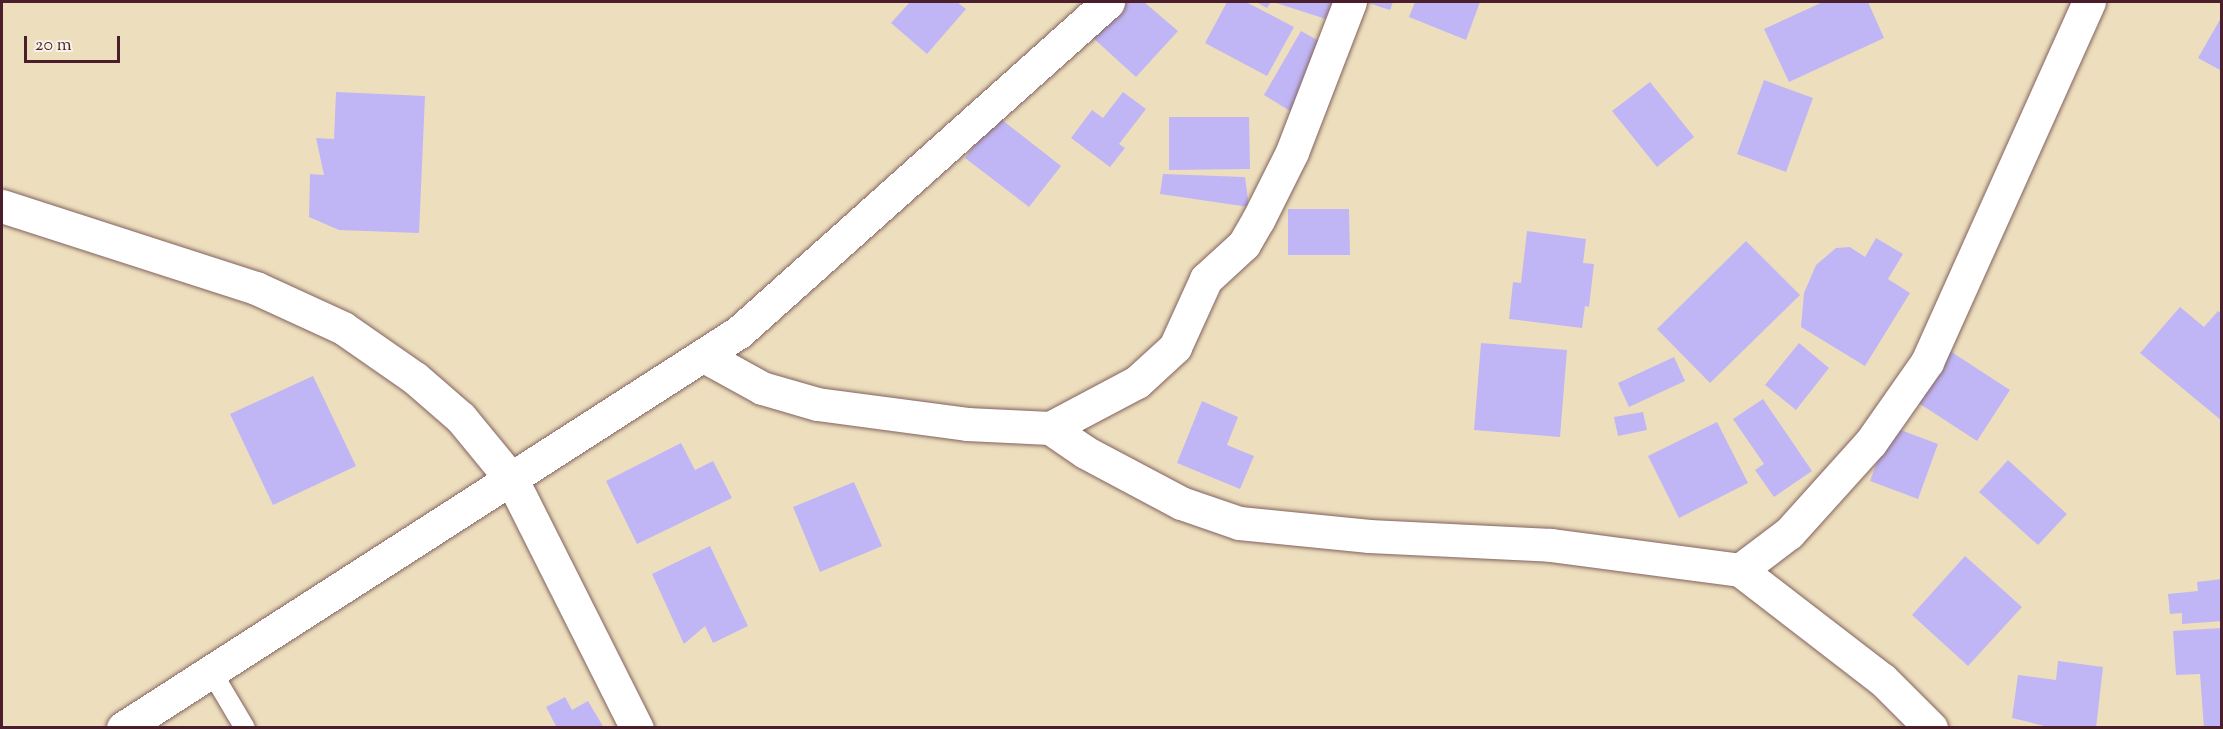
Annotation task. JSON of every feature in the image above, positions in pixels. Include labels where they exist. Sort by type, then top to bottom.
[{"type":"street","points":[[123,728],[740,332],[1108,2]]},
{"type":"street","points":[[704,356],[762,388],[817,404],[967,424],[1050,428],[1137,382],[1175,347],[1206,279],[1244,244],[1258,220],[1292,152],[1350,2]]},
{"type":"street","points":[[1740,570],[1789,533],[1871,442],[1927,362],[2089,2]]},
{"type":"street","points":[[7,217],[256,288],[344,328],[416,378],[461,418],[512,480],[637,728]]},
{"type":"street","points":[[1050,428],[1085,452],[1180,503],[1239,523],[1369,536],[1551,545],[1740,570],[1883,680],[1931,728]]},
{"type":"lane","points":[[211,671],[245,728]]},
{"type":"building","points":[[910,2],[957,2],[966,9],[927,54],[891,23]]},
{"type":"building","points":[[1125,2],[1144,2],[1178,31],[1136,77],[1092,37]]},
{"type":"building","points":[[1227,2],[1246,2],[1294,27],[1267,76],[1205,43]]},
{"type":"building","points":[[1256,2],[1271,2],[1267,8]]},
{"type":"building","points":[[1273,2],[1338,2],[1332,21]]},
{"type":"building","points":[[1365,2],[1393,2],[1390,10]]},
{"type":"building","points":[[1415,2],[1480,2],[1466,40],[1409,17]]},
{"type":"building","points":[[1823,2],[1868,2],[1884,38],[1789,82],[1764,29]]},
{"type":"building","points":[[2222,16],[2222,71],[2198,58]]},
{"type":"building","points":[[1301,31],[1328,46],[1295,114],[1264,95]]},
{"type":"building","points":[[1764,80],[1813,98],[1786,172],[1737,154]]},
{"type":"building","points":[[1650,82],[1694,137],[1657,167],[1612,111]]},
{"type":"building","points":[[336,92],[425,96],[419,233],[339,230],[309,217],[310,174],[324,175],[316,138],[334,139]]},
{"type":"building","points":[[1123,92],[1146,109],[1119,144],[1125,148],[1110,167],[1071,138],[1092,110],[1103,118]]},
{"type":"building","points":[[997,116],[1061,166],[1029,207],[965,158]]},
{"type":"building","points":[[1169,117],[1249,117],[1250,169],[1169,170]]},
{"type":"building","points":[[1163,174],[1245,177],[1249,207],[1160,194]]},
{"type":"building","points":[[1288,209],[1349,209],[1350,255],[1288,255]]},
{"type":"building","points":[[1527,231],[1586,239],[1583,263],[1594,264],[1589,307],[1585,306],[1582,328],[1509,319],[1513,282],[1521,283]]},
{"type":"building","points":[[1876,238],[1903,254],[1888,279],[1910,293],[1865,366],[1801,327],[1804,293],[1816,265],[1836,248],[1850,247],[1865,257]]},
{"type":"building","points":[[1746,241],[1800,295],[1710,383],[1657,329]]},
{"type":"building","points":[[2180,307],[2204,327],[2218,311],[2222,314],[2222,421],[2140,353]]},
{"type":"building","points":[[1481,343],[1567,350],[1560,437],[1474,430]]},
{"type":"building","points":[[1799,343],[1829,368],[1796,410],[1765,385]]},
{"type":"building","points":[[1950,351],[2010,390],[1977,441],[1917,402]]},
{"type":"building","points":[[1674,357],[1685,381],[1629,407],[1618,383]]},
{"type":"building","points":[[313,376],[356,466],[273,505],[230,414]]},
{"type":"building","points":[[1763,399],[1812,471],[1774,497],[1755,470],[1764,464],[1733,419]]},
{"type":"building","points":[[1202,401],[1238,417],[1227,445],[1254,456],[1240,489],[1177,463]]},
{"type":"building","points":[[1643,412],[1647,430],[1618,436],[1614,417]]},
{"type":"building","points":[[1717,422],[1748,483],[1679,518],[1648,456]]},
{"type":"building","points":[[1890,426],[1938,444],[1918,499],[1870,481]]},
{"type":"building","points":[[681,443],[695,470],[713,461],[732,498],[637,544],[606,481]]},
{"type":"building","points":[[2008,460],[2067,514],[2038,545],[1979,492]]},
{"type":"building","points":[[854,482],[882,546],[820,572],[793,507]]},
{"type":"building","points":[[710,546],[748,626],[713,643],[705,626],[684,644],[652,574]]},
{"type":"building","points":[[1965,556],[2022,607],[1968,666],[1912,615]]},
{"type":"building","points":[[2222,579],[2222,621],[2182,624],[2182,613],[2170,614],[2168,594],[2198,591],[2197,582]]},
{"type":"building","points":[[2222,628],[2222,728],[2204,728],[2200,674],[2176,675],[2173,631]]},
{"type":"building","points":[[2058,661],[2103,667],[2096,728],[2053,728],[2012,718],[2018,675],[2056,680]]},
{"type":"building","points":[[565,697],[572,710],[588,701],[604,728],[557,728],[546,707]]}]
